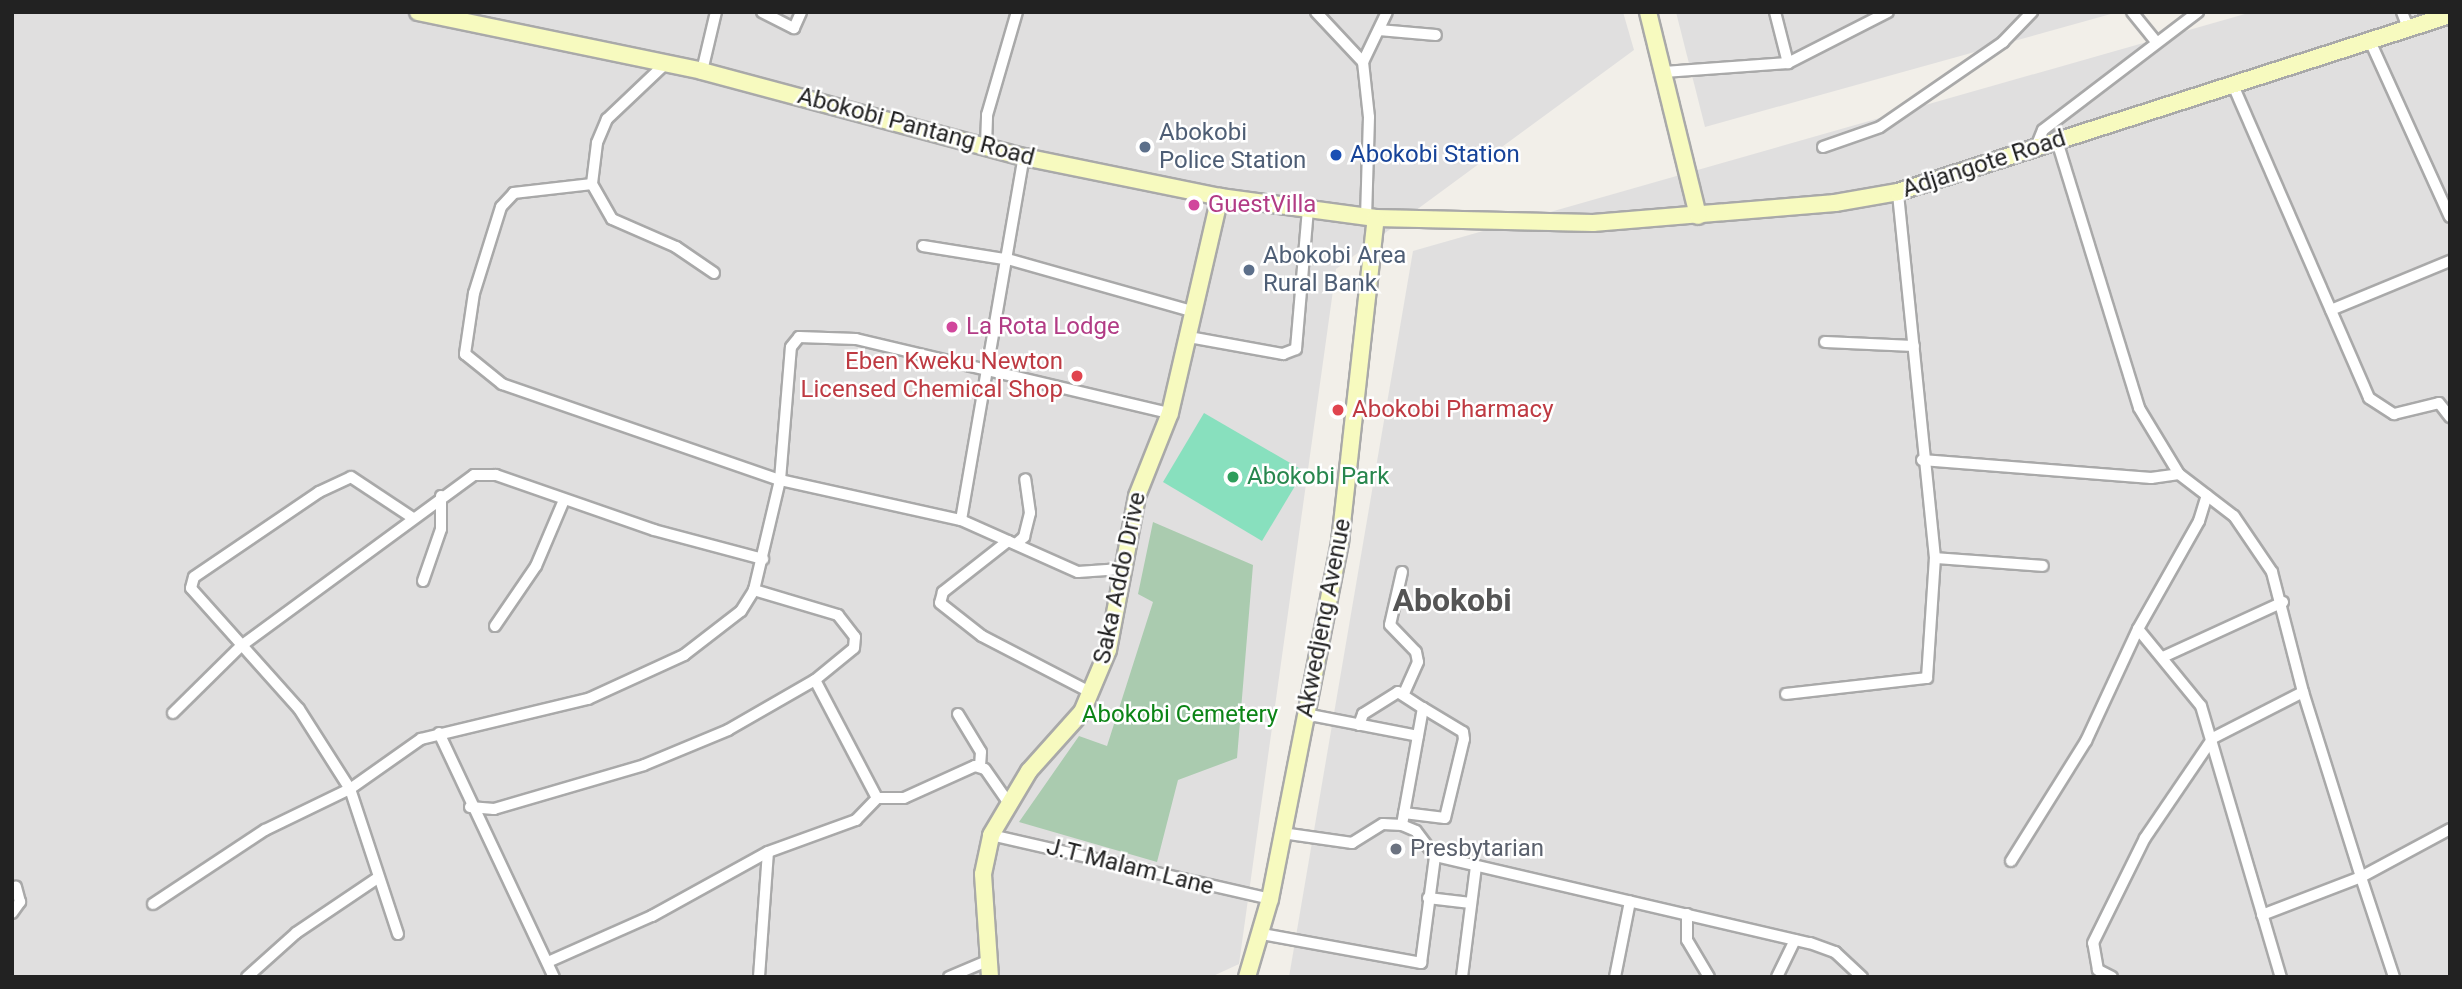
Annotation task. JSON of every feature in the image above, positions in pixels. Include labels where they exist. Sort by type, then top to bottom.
[{"type":"street","name":"Abokobi Pantang Road","points":[[418,12],[702,71],[1024,156],[1220,197],[1371,217]]},
{"type":"street","points":[[702,71],[716,12]]},
{"type":"street","points":[[762,12],[794,28],[801,12]]},
{"type":"street","points":[[986,146],[987,115],[1017,12]]},
{"type":"street","points":[[1316,12],[1363,62]]},
{"type":"street","points":[[1371,217],[1368,117],[1363,62],[1387,12]]},
{"type":"street","points":[[1648,12],[1698,216]]},
{"type":"street","points":[[1775,12],[1787,63]]},
{"type":"street","points":[[1664,72],[1787,63],[1888,12]]},
{"type":"street","points":[[1823,146],[1880,127],[1992,50],[2032,12]]},
{"type":"street","points":[[2132,12],[2156,42]]},
{"type":"street","points":[[2036,147],[2043,130],[2198,12]]},
{"type":"street","points":[[2402,12],[2408,28]]},
{"type":"street","name":"Adjangote Road","points":[[1371,217],[1593,223],[1698,216],[1898,192],[2450,15]]},
{"type":"street","points":[[1379,30],[1436,35]]},
{"type":"street","points":[[2370,40],[2450,217]]},
{"type":"street","points":[[664,65],[607,120],[597,143],[592,184],[612,219],[676,247],[714,273]]},
{"type":"street","points":[[2233,85],[2360,382],[2378,408],[2394,414],[2439,403],[2450,417]]},
{"type":"street","points":[[2057,141],[2139,408],[2179,474],[2207,495],[2250,538],[2272,572],[2283,602],[2303,692],[2394,977]]},
{"type":"street","points":[[961,520],[983,370],[1024,156]]},
{"type":"street","points":[[592,184],[559,184],[505,199],[474,293],[464,354],[502,384],[780,480],[961,520],[1078,572],[1121,569]]},
{"type":"street","points":[[1786,694],[1923,681],[1929,671],[1935,558],[1922,460],[1914,346],[1898,192]]},
{"type":"street","name":"Saka Addo Drive","points":[[989,969],[983,874],[990,835],[1008,802],[1092,693],[1108,650],[1121,569],[1140,484],[1170,413],[1220,197]]},
{"type":"street","points":[[1189,337],[1283,354],[1296,349],[1308,209]]},
{"type":"street","name":"Akwedjeng Avenue","points":[[1250,975],[1270,899],[1344,514],[1371,217]]},
{"type":"street","points":[[923,246],[1004,258],[1195,312]]},
{"type":"street","points":[[2331,310],[2450,261]]},
{"type":"street","points":[[153,904],[265,830],[350,789],[413,743],[439,733],[588,699],[684,655],[741,611],[754,590],[780,480],[791,347],[799,337],[856,339],[1170,413]]},
{"type":"street","points":[[1825,342],[1914,346]]},
{"type":"street","points":[[1922,460],[2151,478],[2179,474]]},
{"type":"street","points":[[173,713],[241,646],[441,496],[485,473],[564,500],[763,559]]},
{"type":"street","points":[[398,934],[376,879],[350,789],[299,709],[193,594],[194,577],[319,492],[351,477],[413,518]]},
{"type":"street","points":[[1024,479],[1030,513],[1024,537],[943,592],[940,603],[982,636],[1092,693]]},
{"type":"street","points":[[2011,861],[2086,741],[2138,629],[2199,521],[2207,495]]},
{"type":"street","points":[[423,581],[440,529],[441,496]]},
{"type":"street","points":[[495,626],[536,566],[564,500]]},
{"type":"street","points":[[1935,558],[2043,566]]},
{"type":"street","points":[[1402,572],[1390,625],[1416,652],[1418,662],[1404,693]]},
{"type":"street","points":[[470,807],[494,809],[644,765],[728,730],[815,680],[854,648],[855,637],[847,622],[754,590]]},
{"type":"street","points":[[2163,657],[2283,602]]},
{"type":"street","points":[[2138,629],[2201,706],[2213,738],[2281,977]]},
{"type":"street","points":[[815,680],[877,799]]},
{"type":"street","points":[[2112,977],[2098,970],[2093,943],[2145,838],[2213,738],[2303,692]]},
{"type":"street","points":[[1359,725],[1368,710],[1381,706],[1393,693],[1404,693],[1463,732],[1464,739],[1448,815],[1436,820],[1404,813]]},
{"type":"street","points":[[1402,825],[1423,708]]},
{"type":"street","points":[[958,714],[981,752],[980,767],[1008,802]]},
{"type":"street","points":[[1305,715],[1418,736]]},
{"type":"street","points":[[439,733],[470,807],[554,977]]},
{"type":"street","points":[[548,962],[652,916],[768,852],[856,820],[877,799],[904,798],[980,767]]},
{"type":"street","points":[[1283,834],[1352,843],[1383,824],[1402,825],[1416,831],[1435,856],[1796,940],[1835,952],[1862,977]]},
{"type":"street","points":[[2262,915],[2361,877],[2450,829]]},
{"type":"street","name":"J.T Malam Lane","points":[[990,835],[1270,899]]},
{"type":"street","points":[[758,977],[768,852]]},
{"type":"street","points":[[1419,977],[1435,856]]},
{"type":"street","points":[[1462,977],[1476,866]]},
{"type":"street","points":[[247,977],[296,933],[376,879]]},
{"type":"street","points":[[12,913],[20,902],[16,887]]},
{"type":"street","points":[[1428,898],[1471,903]]},
{"type":"street","points":[[1615,977],[1630,901]]},
{"type":"street","points":[[1687,914],[1687,940],[1709,977]]},
{"type":"street","points":[[1262,934],[1421,963]]},
{"type":"street","points":[[1777,977],[1796,940]]},
{"type":"street","points":[[949,977],[989,969]]},
{"type":"shaded area","points":[[12,12],[1623,12],[1634,50],[1336,269],[1239,964],[1211,977],[12,977]]},
{"type":"shaded area","points":[[1676,12],[2118,12],[1705,127]]},
{"type":"shaded area","points":[[2252,12],[2450,12],[2450,977],[1289,977],[1413,251]]},
{"type":"green space","name":"Abokobi Park","points":[[1204,413],[1304,471],[1262,541],[1163,482]]},
{"type":"green space","name":"Abokobi Cemetery","points":[[1153,522],[1253,565],[1237,758],[1178,780],[1157,862],[1019,822],[1079,736],[1107,746],[1153,602],[1138,594]]},
{"type":"place","name":"Abokobi Police Station","points":[[1145,147]]},
{"type":"place","name":"Abokobi Station","points":[[1336,155]]},
{"type":"place","name":"GuestVilla","points":[[1194,205]]},
{"type":"place","name":"Abokobi Area Rural Bank","points":[[1249,270]]},
{"type":"place","name":"La Rota Lodge","points":[[952,327]]},
{"type":"place","name":"Eben Kweku Newton Licensed Chemical Shop","points":[[1077,376]]},
{"type":"place","name":"Abokobi Pharmacy","points":[[1338,410]]},
{"type":"place","name":"Abokobi Park","points":[[1233,477]]},
{"type":"place","name":"Presbytarian","points":[[1396,849]]},
{"type":"district","name":"Abokobi","points":[[1452,600]]}]
